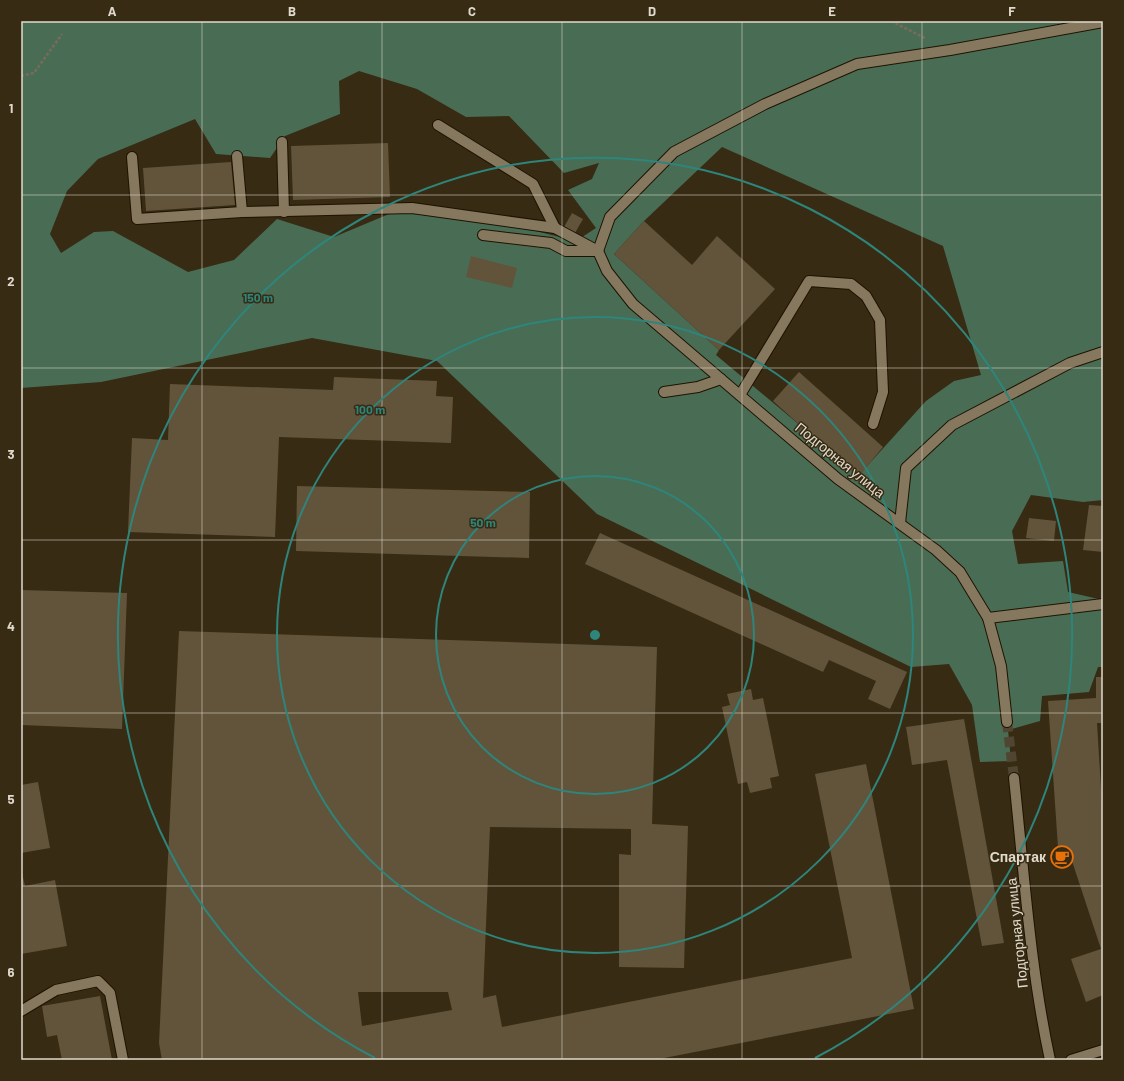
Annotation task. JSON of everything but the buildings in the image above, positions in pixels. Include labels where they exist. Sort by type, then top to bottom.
[{"type":"street","points":[[598,251],[610,217],[674,152],[765,104],[857,64],[950,50],[1103,22]]},
{"type":"street","points":[[438,126],[532,184],[555,228]]},
{"type":"street","points":[[282,142],[284,212]]},
{"type":"street","points":[[237,156],[242,212]]},
{"type":"street","points":[[132,157],[137,220],[242,212],[412,208],[555,228],[598,251]]},
{"type":"street","points":[[483,235],[551,244],[566,251],[598,251]]},
{"type":"street","name":"Подгорная улица","points":[[598,251],[606,271],[633,304],[838,479],[936,550],[960,572],[988,618],[1001,666],[1007,722]]},
{"type":"street","points":[[740,395],[809,281],[851,284],[866,296],[880,320],[883,392],[873,424]]},
{"type":"street","points":[[900,523],[906,468],[952,425],[1070,363],[1103,352]]},
{"type":"street","points":[[664,392],[698,387],[721,379]]},
{"type":"street","points":[[988,618],[1103,604]]},
{"type":"street","name":"Подгорная улица","points":[[1014,778],[1033,959],[1041,1021],[1050,1060]]},
{"type":"street","points":[[21,1011],[56,990],[98,981],[110,993],[123,1060]]},
{"type":"street","points":[[1071,1060],[1103,1050]]},
{"type":"path","points":[[891,21],[950,50]]},
{"type":"path","points":[[21,76],[34,73],[62,34]]},
{"type":"green space","points":[[21,21],[1103,21],[1103,500],[1083,502],[1031,495],[1012,531],[1018,564],[1063,561],[1068,592],[1103,600],[1103,667],[1098,667],[1089,692],[1042,696],[1040,721],[1008,730],[1011,761],[980,762],[972,705],[949,664],[911,667],[597,514],[437,361],[312,338],[101,382],[21,388]],"holes":[[[359,71],[417,89],[466,117],[509,116],[564,173],[599,163],[592,179],[568,190],[596,228],[576,241],[466,214],[401,209],[334,237],[277,219],[234,260],[188,272],[113,231],[94,232],[61,253],[50,234],[67,191],[98,159],[195,119],[216,154],[270,158],[285,136],[340,114],[339,81]],[[722,147],[943,246],[981,375],[954,381],[926,401],[858,476],[816,440],[813,443],[798,430],[802,427],[716,355],[719,350],[614,254],[644,221]]]},
{"type":"tunnel","points":[[1007,722],[1014,778]]},
{"type":"place","name":"Спартак","points":[[1062,857]]}]
